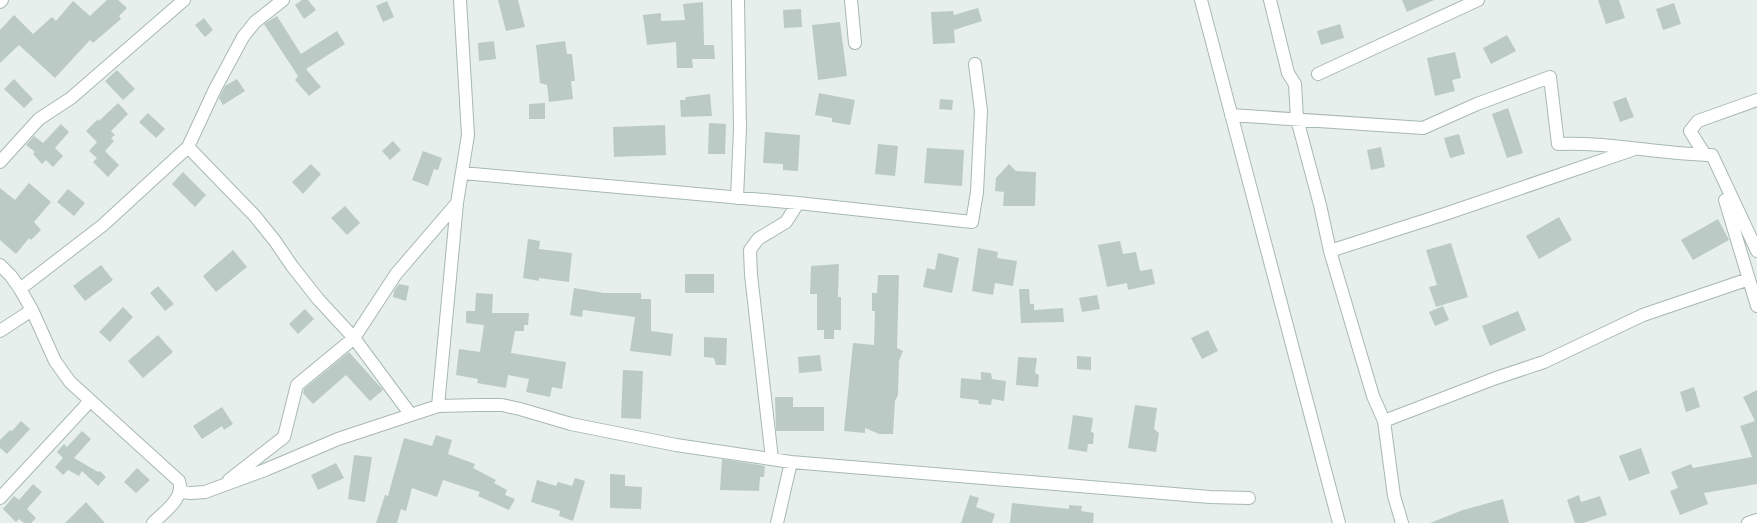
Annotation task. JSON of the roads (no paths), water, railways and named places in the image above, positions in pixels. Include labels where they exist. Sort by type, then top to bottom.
[{"type":"street","points":[[0,162],[39,119],[71,98],[184,0]]},
{"type":"street","points":[[20,290],[103,225],[188,147],[215,89],[243,37],[255,22],[283,0]]},
{"type":"street","points":[[438,406],[457,203],[468,135],[460,0]]},
{"type":"street","points":[[737,198],[740,129],[738,0]]},
{"type":"street","points":[[851,0],[855,43]]},
{"type":"street","points":[[1201,0],[1339,523]]},
{"type":"street","points":[[1270,0],[1288,73],[1295,84],[1297,119],[1320,205],[1330,251],[1373,396],[1384,421],[1394,496],[1402,523]]},
{"type":"street","points":[[1318,74],[1478,0]]},
{"type":"street","points":[[462,173],[737,198],[972,222],[977,192],[981,111],[975,64]]},
{"type":"street","points":[[1231,115],[1423,128],[1477,104],[1550,77],[1558,144],[1587,143],[1634,149],[1709,155]]},
{"type":"street","points":[[1757,100],[1698,121],[1690,131],[1709,155],[1757,251]]},
{"type":"street","points":[[188,147],[254,215],[318,299],[354,338],[411,415]]},
{"type":"street","points":[[1330,251],[1448,213],[1634,149]]},
{"type":"street","points":[[1709,155],[1757,306]]},
{"type":"street","points":[[220,486],[284,437],[297,385],[354,338],[396,274],[457,203]]},
{"type":"street","points":[[772,459],[751,275],[750,250],[758,239],[786,222],[798,204]]},
{"type":"street","points":[[0,266],[11,276],[20,290],[32,310],[55,361],[70,382],[179,481],[181,486],[180,492],[176,499],[153,523]]},
{"type":"street","points":[[1384,421],[1496,378],[1544,362],[1643,315],[1749,279]]},
{"type":"street","points":[[0,331],[32,310]]},
{"type":"street","points":[[0,498],[90,401]]},
{"type":"street","points":[[180,492],[205,492],[265,470],[338,439],[438,406],[502,405],[571,424],[609,432],[676,445],[791,462],[1249,498]]},
{"type":"street","points":[[777,523],[791,462]]},
{"type":"street","points":[[1748,523],[1757,520]]}]
